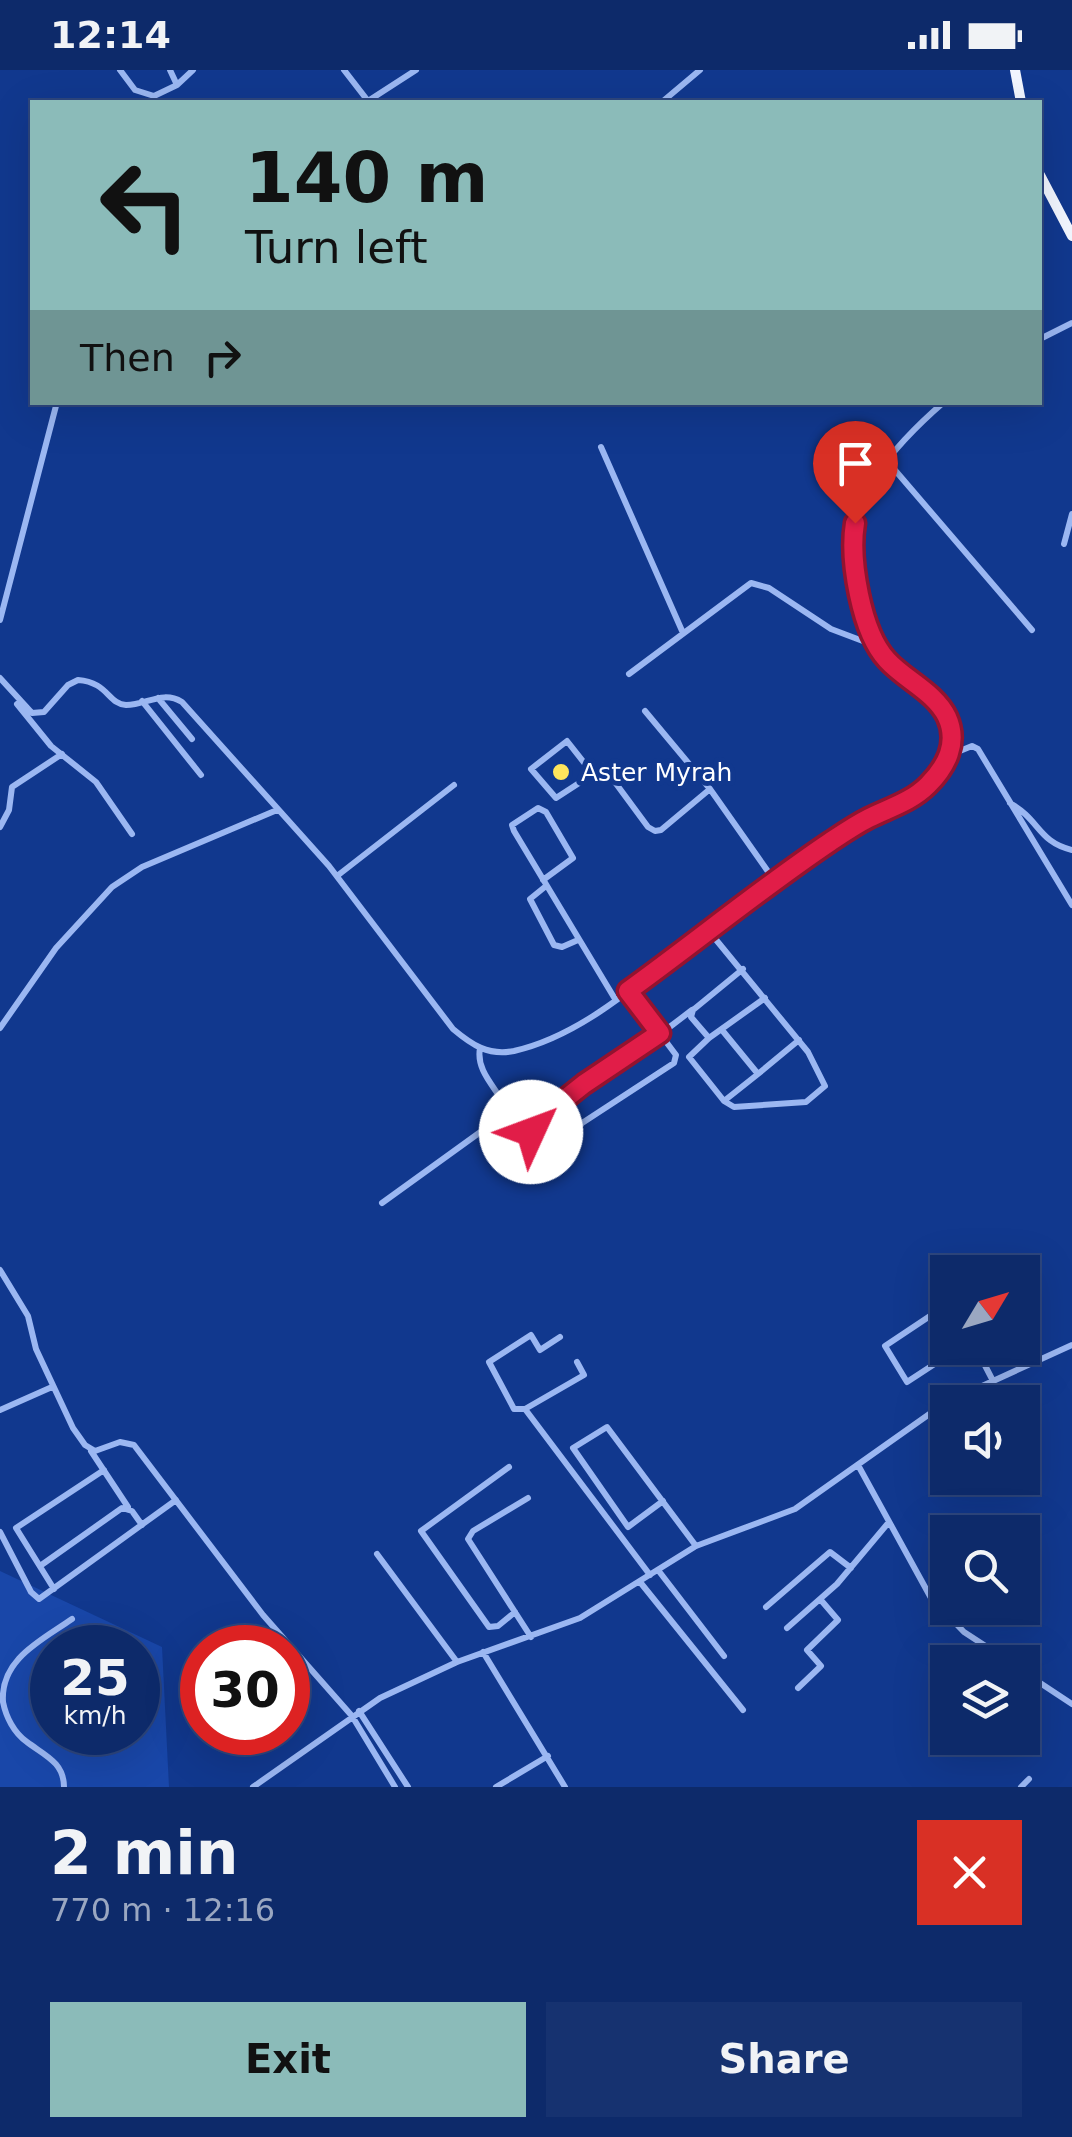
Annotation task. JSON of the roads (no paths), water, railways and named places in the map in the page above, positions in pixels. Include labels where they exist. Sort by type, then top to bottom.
[{"type":"highway","points":[[1015,70],[1020,100]]},
{"type":"highway","points":[[1042,179],[1072,236]]},
{"type":"street","points":[[120,70],[135,90],[154,99],[194,70]]},
{"type":"street","points":[[170,70],[176,85]]},
{"type":"street","points":[[344,70],[366,100]]},
{"type":"street","points":[[371,100],[416,70]]},
{"type":"street","points":[[664,100],[700,70]]},
{"type":"street","points":[[1042,338],[1072,323]]},
{"type":"street","points":[[0,620],[56,405]]},
{"type":"street","points":[[31,723],[68,684],[78,680],[104,687],[118,703],[130,705],[171,696],[182,702],[338,876],[453,1029],[490,1053],[513,1051],[546,1040],[628,991],[774,880],[867,819],[915,796],[929,784],[950,754],[952,736],[946,717],[920,687],[887,660],[878,646],[852,567],[851,547],[864,494],[941,405]]},
{"type":"street","points":[[601,446],[683,633]]},
{"type":"street","points":[[888,462],[1032,630]]},
{"type":"street","points":[[1064,544],[1072,514]]},
{"type":"street","points":[[628,674],[744,586],[758,583],[832,630],[878,646]]},
{"type":"street","points":[[0,681],[27,710],[40,714]]},
{"type":"street","points":[[0,681],[31,723],[96,782],[132,834]]},
{"type":"street","points":[[158,698],[192,740]]},
{"type":"street","points":[[142,701],[201,775]]},
{"type":"street","points":[[645,711],[710,789],[774,880]]},
{"type":"street","points":[[592,774],[567,741],[531,769],[556,798],[592,774],[603,766],[655,831],[710,789]]},
{"type":"street","points":[[950,754],[975,746],[1072,905]]},
{"type":"street","points":[[0,828],[10,810],[12,787],[62,754]]},
{"type":"street","points":[[338,876],[454,785]]},
{"type":"street","points":[[0,800],[10,801]]},
{"type":"street","points":[[1009,802],[1026,812],[1052,845],[1072,850]]},
{"type":"street","points":[[578,940],[554,946],[530,899],[545,883],[573,858],[546,812],[538,808],[512,825],[545,883],[578,940],[615,1000]]},
{"type":"street","points":[[0,1028],[56,948],[112,886],[142,867],[277,810]]},
{"type":"street","points":[[708,930],[743,970],[766,998],[799,1040],[825,1086],[806,1102],[734,1107],[724,1101],[689,1057],[766,998]]},
{"type":"street","points":[[628,991],[663,1031],[676,1055],[670,1066],[550,1144],[540,1144],[531,1132],[535,1123],[584,1084],[663,1031],[743,970]]},
{"type":"street","points":[[692,1010],[691,1017],[709,1038]]},
{"type":"street","points":[[722,1030],[758,1074]]},
{"type":"street","points":[[724,1101],[799,1040]]},
{"type":"street","points":[[382,1203],[496,1120],[511,1131],[511,1115],[478,1064],[480,1048]]},
{"type":"street","points":[[0,1270],[28,1316],[36,1349],[78,1438],[90,1449],[142,1525]]},
{"type":"street","points":[[930,1316],[884,1346],[907,1382],[933,1365]]},
{"type":"street","points":[[560,1337],[540,1350],[530,1335],[489,1362],[514,1409],[525,1409],[584,1375],[576,1362]]},
{"type":"street","points":[[253,1787],[380,1698],[457,1662],[580,1618],[696,1546],[784,1514],[945,1403],[1072,1345]]},
{"type":"street","points":[[984,1365],[992,1380]]},
{"type":"street","points":[[0,1410],[52,1387]]},
{"type":"street","points":[[525,1409],[724,1656]]},
{"type":"street","points":[[663,1501],[628,1527],[573,1448],[607,1426],[663,1501],[696,1546]]},
{"type":"street","points":[[90,1449],[100,1451],[120,1442],[132,1443],[264,1615],[356,1713],[408,1787]]},
{"type":"street","points":[[858,1465],[920,1580],[941,1610],[984,1645]]},
{"type":"street","points":[[509,1467],[421,1531],[489,1627],[498,1626],[514,1612]]},
{"type":"street","points":[[54,1589],[19,1535],[18,1524],[104,1470]]},
{"type":"street","points":[[528,1498],[474,1531],[468,1539],[531,1637]]},
{"type":"street","points":[[0,1532],[39,1599],[176,1500]]},
{"type":"street","points":[[40,1566],[118,1510],[129,1508]]},
{"type":"street","points":[[786,1628],[851,1568],[889,1522]]},
{"type":"street","points":[[766,1606],[830,1552],[851,1568]]},
{"type":"street","points":[[377,1554],[457,1662]]},
{"type":"street","points":[[640,1582],[742,1710]]},
{"type":"street","points":[[798,1688],[821,1666],[807,1650],[838,1620],[820,1598]]},
{"type":"street","points":[[64,1787],[64,1777],[52,1759],[24,1740],[13,1727],[2,1694],[3,1678],[12,1661],[72,1618]]},
{"type":"street","points":[[483,1652],[565,1787]]},
{"type":"street","points":[[1040,1683],[1072,1704]]},
{"type":"street","points":[[356,1713],[395,1787]]},
{"type":"street","points":[[496,1787],[548,1756]]},
{"type":"street","points":[[1021,1787],[1029,1779]]},
{"type":"place","name":"Aster Myrah","points":[[561,772]]}]
